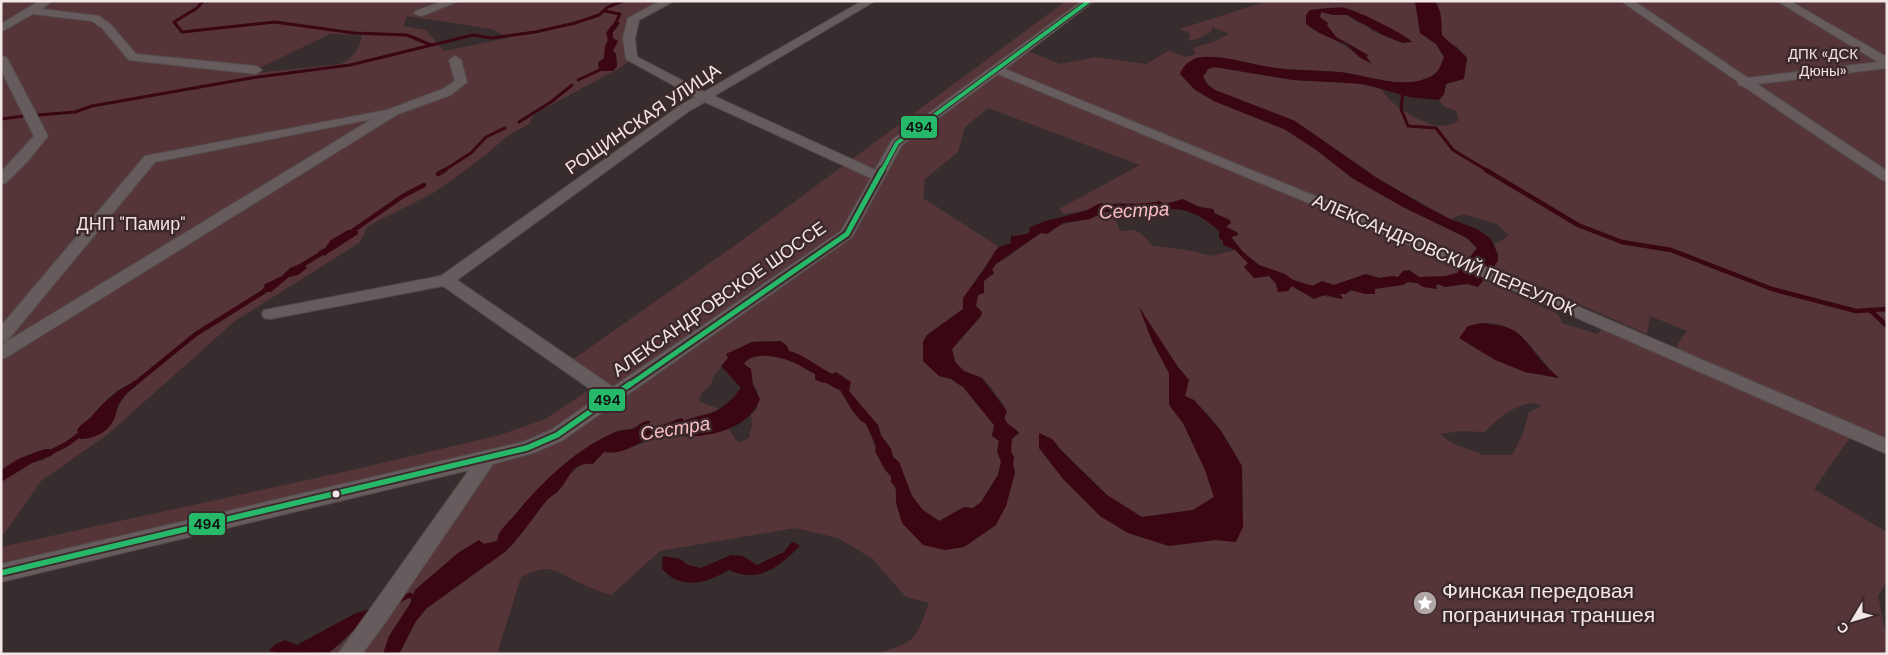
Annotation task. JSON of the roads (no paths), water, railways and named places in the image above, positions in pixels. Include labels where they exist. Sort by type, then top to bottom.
[{"type":"street","points":[[1,29],[47,1]]},
{"type":"street","points":[[420,13],[454,1]]},
{"type":"street","points":[[669,1],[634,18],[631,23],[628,47],[632,59],[705,97],[878,176]]},
{"type":"street","name":"РОЩИНСКАЯ УЛИЦА","points":[[446,280],[685,108],[870,1]]},
{"type":"street","name":"АЛЕКСАНДРОВСКОЕ ШОССЕ","points":[[1,573],[487,458],[527,448],[548,439],[614,397],[847,234],[898,143],[1089,1]]},
{"type":"street","points":[[1626,1],[1743,82],[1887,176]]},
{"type":"street","points":[[1782,1],[1887,63]]},
{"type":"street","points":[[31,11],[95,18],[103,22],[127,53],[133,57],[256,70]]},
{"type":"street","points":[[1,58],[41,136],[1,180]]},
{"type":"street","points":[[1,338],[150,159],[394,111],[447,92],[461,82],[455,60]]},
{"type":"street","points":[[1743,82],[1887,63]]},
{"type":"street","name":"АЛЕКСАНДРОВСКИЙ ПЕРЕУЛОК","points":[[998,70],[1432,249],[1887,448]]},
{"type":"street","points":[[1,354],[394,111]]},
{"type":"street","points":[[270,314],[446,280],[614,397]]},
{"type":"street","points":[[349,654],[383,609],[487,458]]},
{"type":"water","name":"Сестра","points":[[1415,1],[1434,1],[1440,13],[1442,35],[1467,58],[1464,79],[1446,84],[1444,94],[1439,100],[1409,97],[1364,84],[1293,80],[1214,67],[1208,69],[1203,77],[1208,85],[1215,90],[1295,121],[1377,178],[1450,219],[1477,229],[1491,239],[1498,255],[1498,261],[1478,287],[1467,284],[1445,287],[1438,284],[1436,286],[1437,289],[1408,282],[1403,285],[1375,289],[1375,294],[1365,294],[1351,290],[1346,294],[1340,294],[1343,299],[1325,295],[1314,299],[1292,286],[1288,291],[1278,292],[1276,284],[1269,276],[1254,278],[1244,267],[1248,263],[1235,250],[1223,245],[1223,241],[1219,238],[1219,231],[1207,221],[1192,213],[1177,209],[1104,212],[1090,219],[1063,223],[1047,234],[1041,233],[996,264],[992,269],[994,273],[984,281],[984,293],[978,295],[976,306],[982,312],[981,316],[952,349],[955,362],[964,371],[982,378],[1007,411],[1004,418],[1006,421],[1019,433],[1012,439],[1011,452],[1014,457],[1015,473],[1006,506],[996,525],[964,547],[945,550],[923,545],[902,523],[896,503],[896,488],[891,482],[891,476],[885,470],[875,451],[876,446],[866,424],[852,410],[840,390],[816,380],[815,374],[785,359],[772,356],[752,357],[744,364],[751,369],[753,385],[760,399],[756,408],[743,421],[726,430],[707,435],[651,438],[622,451],[604,452],[593,464],[585,464],[575,468],[563,485],[547,500],[506,551],[427,608],[416,621],[399,654],[383,654],[389,636],[410,604],[415,590],[458,553],[479,540],[484,544],[497,541],[504,527],[536,491],[574,456],[603,438],[618,431],[633,429],[645,421],[650,421],[648,427],[651,429],[682,418],[684,421],[711,413],[728,403],[741,388],[721,366],[728,358],[726,354],[752,342],[781,341],[787,346],[789,351],[806,358],[832,374],[836,372],[851,382],[849,391],[878,425],[881,435],[891,449],[893,457],[899,462],[912,496],[923,510],[939,521],[964,507],[973,508],[981,502],[998,475],[1001,462],[997,451],[999,441],[992,436],[994,425],[963,387],[951,379],[939,376],[923,361],[923,342],[927,335],[963,309],[963,298],[999,247],[1011,243],[1011,236],[1027,234],[1030,231],[1029,228],[1043,222],[1087,210],[1102,203],[1131,204],[1159,201],[1166,204],[1183,199],[1199,207],[1214,209],[1214,213],[1230,220],[1231,223],[1226,227],[1237,232],[1238,235],[1231,237],[1243,252],[1259,265],[1285,274],[1293,280],[1313,286],[1322,281],[1334,285],[1366,274],[1379,278],[1398,277],[1403,271],[1409,270],[1419,277],[1446,276],[1457,273],[1477,248],[1467,238],[1403,207],[1352,178],[1315,149],[1284,129],[1216,102],[1195,90],[1180,74],[1188,62],[1199,57],[1211,57],[1228,58],[1262,66],[1295,70],[1339,72],[1386,81],[1409,82],[1421,80],[1432,76],[1440,68],[1444,57],[1436,44],[1420,33]]},
{"type":"water","points":[[1343,8],[1359,13],[1392,29],[1412,42],[1403,43],[1385,36],[1347,15],[1333,15],[1321,12],[1320,17],[1328,23],[1327,25],[1336,37],[1368,55],[1366,57],[1372,64],[1359,57],[1347,45],[1319,33],[1306,24],[1306,15],[1310,10]]},
{"type":"water","points":[[617,22],[620,23],[613,32],[613,38],[618,41],[613,51],[616,54],[617,66],[613,71],[596,71],[599,69],[598,63],[604,58],[605,46],[608,40],[606,33]]},
{"type":"water","points":[[348,230],[358,231],[358,234],[324,256],[323,253],[318,252],[325,248],[331,240]]},
{"type":"water","points":[[303,263],[307,268],[298,275],[289,277],[271,292],[262,291],[265,284],[282,276],[290,268]]},
{"type":"water","points":[[1139,307],[1178,367],[1189,380],[1185,396],[1194,400],[1221,431],[1242,466],[1243,527],[1236,542],[1215,540],[1169,546],[1128,533],[1100,516],[1064,480],[1039,448],[1039,433],[1052,439],[1107,495],[1142,517],[1193,510],[1214,497],[1205,470],[1183,423],[1169,405],[1169,373],[1153,343]]},
{"type":"water","points":[[1482,323],[1503,326],[1516,332],[1559,378],[1525,372],[1495,360],[1459,338],[1468,326]]},
{"type":"water","points":[[136,381],[136,385],[125,395],[120,403],[114,419],[107,429],[90,438],[80,439],[77,430],[80,426],[112,396]]},
{"type":"water","points":[[45,449],[54,449],[53,455],[32,463],[1,482],[1,470],[18,459]]},
{"type":"water","points":[[794,542],[800,546],[784,561],[776,567],[759,574],[740,574],[729,570],[710,579],[689,583],[673,578],[662,569],[663,556],[680,559],[688,565],[701,568],[731,555],[743,556],[757,565],[784,552]]},
{"type":"water","points":[[371,609],[367,618],[330,652],[275,654],[275,652],[269,651],[274,645],[285,640],[297,645],[356,613]]},
{"type":"waterway","points":[[203,1],[197,8],[174,22],[182,32],[275,22],[354,33],[407,35],[431,45]]},
{"type":"waterway","points":[[38,115],[75,112],[92,106],[251,78],[350,65],[473,35],[491,38],[535,32],[575,23],[599,15],[608,7],[623,1]]},
{"type":"waterway","points":[[605,11],[620,14],[614,26]]},
{"type":"waterway","points":[[578,80],[602,69]]},
{"type":"waterway","points":[[519,122],[551,102],[572,85]]},
{"type":"waterway","points":[[1403,91],[1401,109],[1408,126],[1436,128],[1453,150],[1488,171]]},
{"type":"waterway","points":[[1,119],[24,116]]},
{"type":"waterway","points":[[443,171],[471,153],[486,137],[505,128]]},
{"type":"waterway","points":[[438,174],[445,170]]},
{"type":"waterway","points":[[1486,170],[1578,225],[1622,242],[1671,250],[1772,289],[1856,311],[1870,310]]},
{"type":"waterway","points":[[351,232],[403,196],[424,185]]},
{"type":"waterway","points":[[299,267],[327,250]]},
{"type":"waterway","points":[[134,384],[132,386],[196,334],[268,289]]},
{"type":"waterway","points":[[1870,310],[1887,309]]},
{"type":"waterway","points":[[1870,310],[1887,326]]},
{"type":"waterway","points":[[47,454],[67,444],[83,432]]},
{"type":"waterway","points":[[397,601],[410,595],[417,600]]},
{"type":"place","name":"Финская передовая пограничная траншея","points":[[1425,603]]},
{"type":"park label","name":"ДПК «ДСК Дюны»","points":[[1823,62]]},
{"type":"park label","name":"ДНП \"Памир\"","points":[[131,224]]}]
